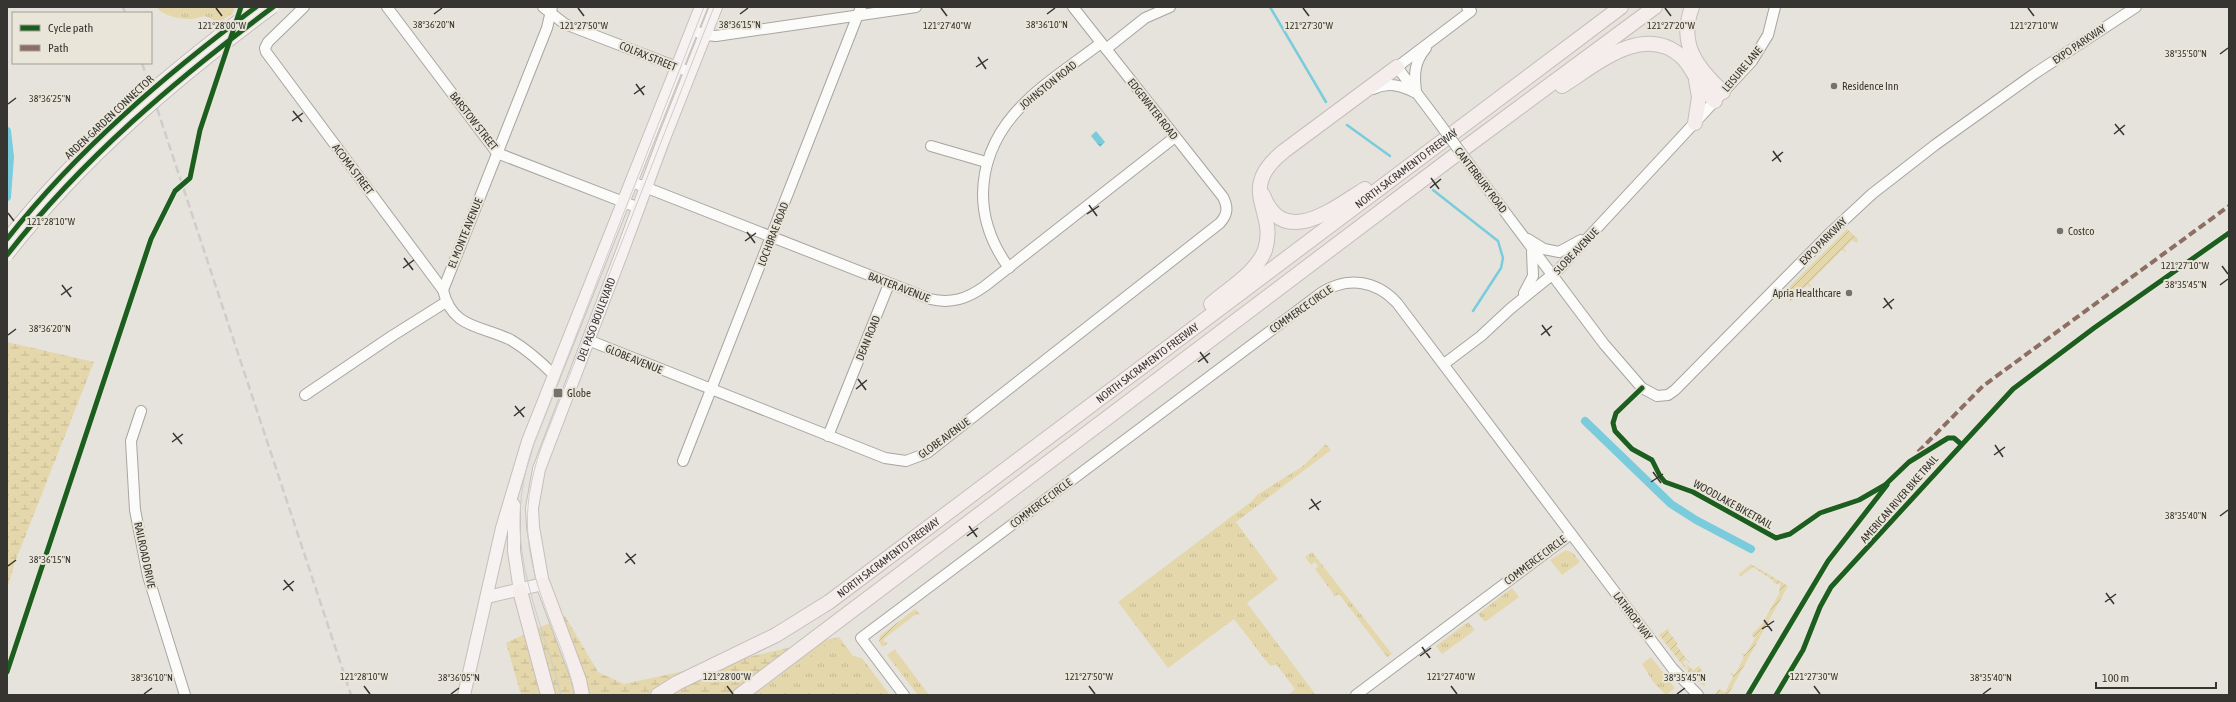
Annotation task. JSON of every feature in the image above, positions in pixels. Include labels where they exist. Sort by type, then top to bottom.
[{"type":"highway","name":"NORTH SACRAMENTO FREEWAY","points":[[658,695],[677,683],[776,635],[803,620],[1621,7]]},
{"type":"highway","name":"NORTH SACRAMENTO FREEWAY","points":[[740,695],[1478,138],[1655,7]]},
{"type":"highway","points":[[1692,7],[1687,32],[1691,54],[1697,66],[1719,96]]},
{"type":"highway","points":[[1478,138],[1626,47],[1649,44],[1665,47],[1681,57],[1703,88],[1719,96]]},
{"type":"highway","points":[[1114,388],[1258,263],[1264,250],[1267,236],[1260,201],[1260,188],[1264,171],[1275,158],[1397,67]]},
{"type":"highway","points":[[1695,76],[1699,97],[1695,123]]},
{"type":"highway","points":[[1260,188],[1267,204],[1276,214],[1288,221],[1302,223],[1317,218],[1427,152]]},
{"type":"highway","points":[[543,584],[579,680],[582,695]]},
{"type":"highway","points":[[520,590],[548,695]]},
{"type":"main road","name":"ARDEN-GARDEN CONNECTOR","points":[[7,239],[74,163],[132,107],[191,57],[256,7]]},
{"type":"main road","name":"ARDEN-GARDEN CONNECTOR","points":[[7,255],[66,187],[134,118],[200,62],[273,7]]},
{"type":"main road","name":"DEL PASO BOULEVARD","points":[[464,695],[502,528],[528,441],[701,7]]},
{"type":"main road","name":"DEL PASO BOULEVARD","points":[[543,584],[533,527],[535,487],[546,450],[716,7]]},
{"type":"main road","points":[[516,485],[513,532],[520,590]]},
{"type":"main road","points":[[487,597],[543,584]]},
{"type":"street","name":"ACOMA STREET","points":[[304,7],[273,36],[265,48],[282,74],[443,290]]},
{"type":"street","name":"BARSTOW STREET","points":[[387,7],[498,153],[639,208]]},
{"type":"street","name":"COLFAX STREET","points":[[543,7],[551,11],[565,24],[690,72]]},
{"type":"street","points":[[692,30],[705,35],[716,36],[860,11],[916,7]]},
{"type":"street","name":"EDGEWATER ROAD","points":[[1073,7],[1223,197],[1227,207],[1227,212]]},
{"type":"street","name":"JOHNSTON ROAD","points":[[1009,268],[992,239],[986,220],[983,200],[986,162],[996,139],[1017,110],[1103,46],[1146,18],[1170,7]]},
{"type":"street","points":[[1397,67],[1471,11],[1467,7]]},
{"type":"street","name":"LEISURE LANE","points":[[1695,123],[1759,51],[1771,27],[1776,7]]},
{"type":"street","name":"EXPO PARKWAY","points":[[1552,276],[1609,350],[1642,388],[1656,396],[1668,395],[1680,385],[1829,234],[1878,190],[1935,145],[2034,74],[2136,7]]},
{"type":"street","name":"EL MONTE AVENUE","points":[[443,290],[498,153],[551,11]]},
{"type":"street","name":"LOCHBRAE ROAD","points":[[684,461],[860,11]]},
{"type":"street","points":[[1416,93],[1414,73],[1417,64],[1422,53],[1434,39]]},
{"type":"street","name":"CANTERBURY ROAD","points":[[1397,67],[1552,276]]},
{"type":"street","points":[[1360,94],[1390,84],[1402,86],[1416,93]]},
{"type":"street","name":"SLOBE AVENUE","points":[[1444,364],[1481,336],[1514,306],[1552,276],[1695,123]]},
{"type":"street","name":"BAXTER AVENUE","points":[[632,182],[771,238],[930,299],[953,302],[976,293],[1175,137]]},
{"type":"street","points":[[930,146],[986,162]]},
{"type":"street","name":"GLOBE AVENUE","points":[[588,340],[891,460],[906,461],[927,453],[1220,223],[1227,212]]},
{"type":"street","points":[[1519,231],[1537,246],[1549,251],[1559,252],[1593,233]]},
{"type":"street","points":[[1514,306],[1529,287],[1533,276],[1534,265],[1531,248]]},
{"type":"street","name":"COMMERCE CIRCLE","points":[[904,695],[861,638],[1330,287],[1341,283],[1362,282],[1385,292],[1403,311],[1570,534],[1356,695]]},
{"type":"street","name":"DEAN ROAD","points":[[828,436],[890,284]]},
{"type":"street","points":[[443,290],[446,302],[452,312],[462,321],[515,343],[554,375]]},
{"type":"street","points":[[305,395],[392,336],[446,302]]},
{"type":"street","name":"RAILROAD DRIVE","points":[[140,411],[131,441],[137,517],[148,576],[185,695]]},
{"type":"street","name":"LATHROP WAY","points":[[1570,534],[1673,669],[1698,695]]},
{"type":"green space","points":[[156,7],[235,7],[232,14],[218,23],[205,16],[193,19],[175,17],[162,12]]},
{"type":"green space","points":[[1847,229],[1858,239],[1857,243],[1852,240],[1844,248],[1847,253],[1842,250],[1809,283],[1812,288],[1807,285],[1790,302],[1790,299],[1784,292]]},
{"type":"green space","points":[[7,342],[94,362],[15,562],[7,590]]},
{"type":"green space","points":[[1326,444],[1331,450],[1236,522],[1278,579],[1247,603],[1316,695],[1288,695],[1295,689],[1276,664],[1270,666],[1234,619],[1168,668],[1118,602],[1252,501],[1257,495],[1303,466]]},
{"type":"green space","points":[[1566,550],[1573,553],[1580,562],[1562,575],[1550,560]]},
{"type":"green space","points":[[1312,552],[1392,654],[1387,657],[1339,594],[1335,596],[1315,569],[1318,566],[1315,562],[1311,565],[1305,557]]},
{"type":"green space","points":[[1751,564],[1788,586],[1728,695],[1715,695],[1719,689],[1725,692],[1733,677],[1730,673],[1735,674],[1744,657],[1741,653],[1746,654],[1755,638],[1751,635],[1762,624],[1779,594],[1780,584],[1773,583],[1774,581],[1753,567],[1740,577],[1739,574]]},
{"type":"green space","points":[[1512,588],[1519,597],[1485,622],[1478,614]]},
{"type":"green space","points":[[915,609],[921,615],[916,614],[885,638],[883,641],[888,643],[882,647],[879,641],[880,636]]},
{"type":"green space","points":[[565,616],[598,672],[624,684],[839,637],[751,695],[521,695],[506,643]]},
{"type":"green space","points":[[1468,622],[1475,630],[1442,654],[1436,646]]},
{"type":"green space","points":[[1669,628],[1668,631],[1678,644],[1676,645],[1692,666],[1686,660],[1683,662],[1688,672],[1659,635]]},
{"type":"green space","points":[[839,637],[853,656],[862,658],[890,695],[751,695]]},
{"type":"green space","points":[[895,649],[929,695],[918,695],[887,655]]},
{"type":"green space","points":[[1651,657],[1675,688],[1666,695],[1654,683],[1642,664]]},
{"type":"green space","points":[[1686,663],[1693,670],[1699,666],[1707,680],[1704,686],[1689,674]]},
{"type":"water","points":[[1096,131],[1105,142],[1100,147],[1091,136]]},
{"type":"waterway","points":[[1270,7],[1326,102]]},
{"type":"waterway","points":[[1347,125],[1390,156]]},
{"type":"waterway","points":[[7,131],[10,157],[7,197]]},
{"type":"waterway","points":[[1433,190],[1498,241],[1503,258],[1501,268],[1473,311]]},
{"type":"waterway","points":[[1585,421],[1671,504],[1696,520],[1751,549]]},
{"type":"tram line","points":[[561,695],[533,601],[526,572],[521,543],[520,513],[524,481],[533,446],[704,7]]},
{"type":"tram line","points":[[575,695],[564,658],[542,600],[531,557],[527,516],[529,494],[541,448],[714,7]]},
{"type":"railway","points":[[123,7],[125,12]]},
{"type":"railway","points":[[142,64],[351,695]]},
{"type":"marked path","points":[[1918,452],[1983,386],[2229,206]]},
{"type":"cycle path","points":[[7,672],[151,239],[175,191],[190,178],[200,130],[241,7]]},
{"type":"cycle path","points":[[7,239],[63,174],[124,115],[189,59],[256,7]]},
{"type":"cycle path","points":[[7,255],[66,186],[131,122],[201,63],[273,7]]},
{"type":"cycle path","name":"AMERICAN RIVER BIKE TRAIL","points":[[1776,695],[1803,650],[1820,607],[1831,587],[2013,389],[2094,328],[2229,233]]},
{"type":"cycle path","name":"AMERICAN RIVER BIKE TRAIL","points":[[1642,388],[1616,413],[1613,423],[1615,431],[1632,449],[1652,460],[1660,476],[1665,482],[1693,492],[1776,538],[1790,534],[1820,513],[1859,500],[1885,485],[1909,462],[1948,438],[1954,438],[1961,444]]},
{"type":"cycle path","points":[[1748,695],[1828,561],[1887,485]]},
{"type":"place","name":"Residence Inn","points":[[1834,86]]},
{"type":"place","name":"Costco","points":[[2060,231]]},
{"type":"place","name":"Apria Healthcare","points":[[1849,293]]},
{"type":"place","name":"Globe","points":[[558,393]]}]
